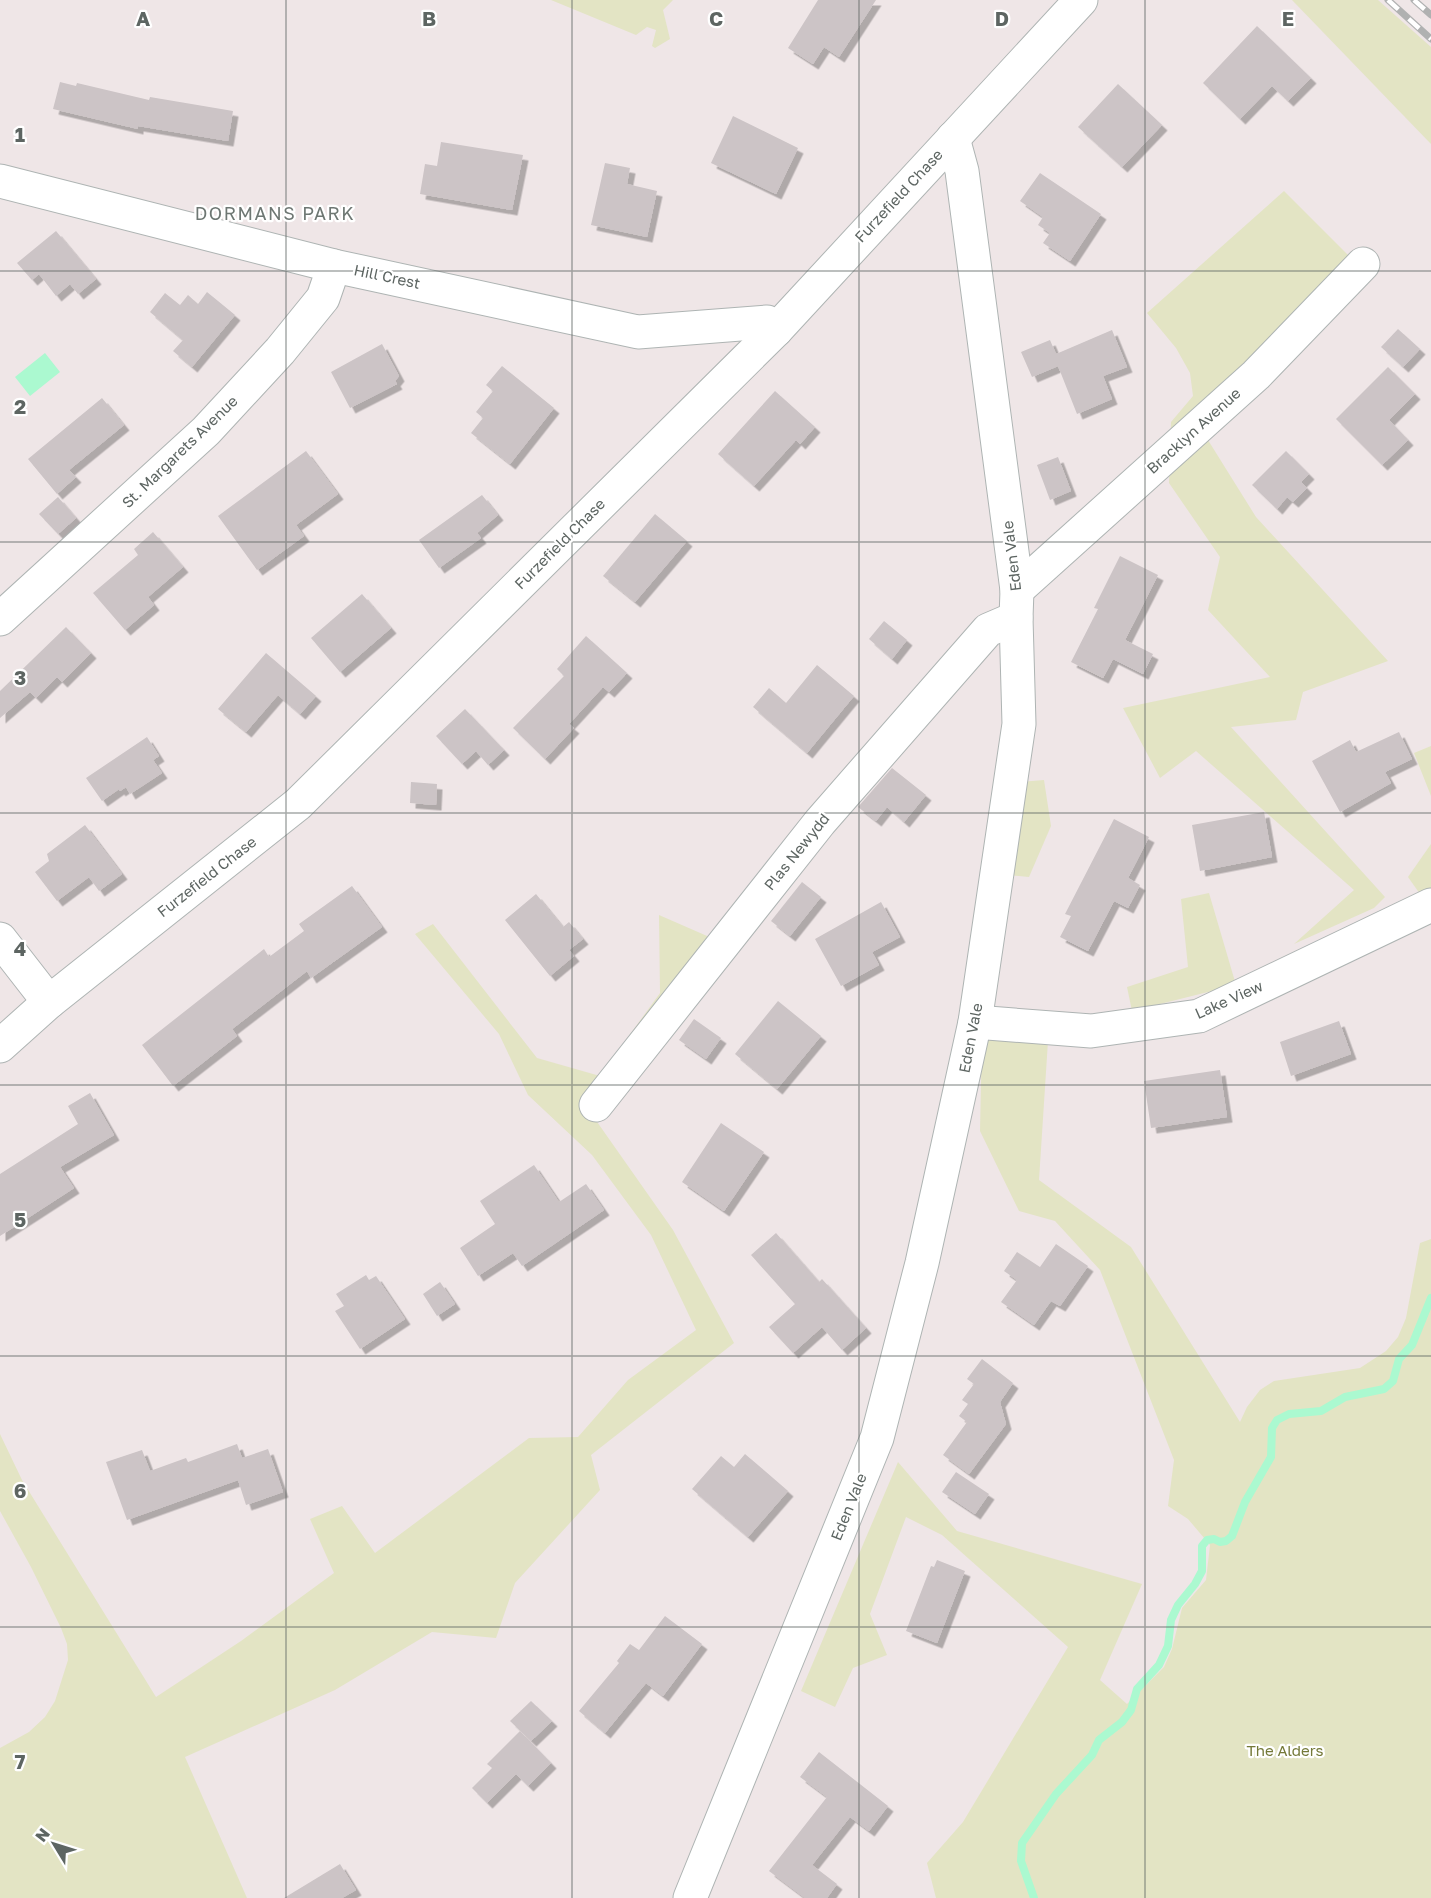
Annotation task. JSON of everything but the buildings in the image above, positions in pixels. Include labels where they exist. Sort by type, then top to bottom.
[{"type":"street","name":"Furzefield Chase","points":[[0,1046],[49,1002],[298,804],[776,330],[1081,0]]},
{"type":"street","name":"Eden Vale","points":[[690,1898],[877,1438],[922,1263],[975,1022],[1019,724],[1017,604],[962,171],[952,138]]},
{"type":"street","name":"Hill Crest","points":[[0,181],[334,266],[638,332],[767,322],[776,330]]},
{"type":"street","name":"Bracklyn Avenue","points":[[1017,604],[1256,375],[1363,264]]},
{"type":"street","name":"St. Margarets Avenue","points":[[0,620],[206,432],[323,298],[334,266]]},
{"type":"street","name":"Plas Newydd","points":[[596,1105],[820,822],[988,630],[1017,604]]},
{"type":"street","name":"Lake View","points":[[975,1022],[1091,1031],[1199,1016],[1431,905]]},
{"type":"street","points":[[0,939],[49,1002]]},
{"type":"green space","points":[[551,0],[673,0],[663,10],[670,39],[655,48],[652,46],[656,30],[647,27],[636,35]]},
{"type":"green space","points":[[1292,0],[1378,0],[1431,47],[1431,144]]},
{"type":"green space","points":[[1284,191],[1350,257],[1193,416],[1256,517],[1388,661],[1303,692],[1296,720],[1231,727],[1385,897],[1374,908],[1294,944],[1354,890],[1196,751],[1160,778],[1123,708],[1270,677],[1208,610],[1220,557],[1169,483],[1171,422],[1193,396],[1190,373],[1176,348],[1147,313]]},
{"type":"green space","points":[[1431,746],[1431,796],[1414,753]]},
{"type":"green space","points":[[1044,780],[1051,826],[1029,877],[1008,875],[1020,782]]},
{"type":"green space","points":[[1431,844],[1431,888],[1420,894],[1408,877]]},
{"type":"green space","points":[[1209,893],[1236,985],[1132,1011],[1127,987],[1188,967],[1181,899]]},
{"type":"green space","points":[[659,915],[714,939],[588,1109],[673,1230],[734,1343],[591,1455],[600,1490],[515,1583],[496,1638],[432,1632],[335,1690],[185,1757],[247,1898],[0,1898],[0,1748],[29,1732],[45,1717],[55,1701],[68,1660],[67,1644],[61,1628],[0,1511],[0,1434],[22,1480],[156,1697],[241,1641],[334,1573],[310,1519],[342,1506],[375,1553],[529,1438],[578,1437],[628,1380],[696,1330],[651,1235],[592,1155],[528,1095],[499,1034],[415,934],[433,924],[537,1058],[600,1076],[660,993]]},
{"type":"green space","name":"The Alders","points":[[982,1035],[1048,1041],[1039,1180],[1131,1247],[1240,1422],[1247,1407],[1260,1390],[1274,1381],[1360,1368],[1386,1351],[1398,1337],[1406,1318],[1420,1243],[1431,1239],[1431,1898],[936,1898],[927,1863],[963,1822],[1068,1647],[942,1535],[906,1517],[870,1614],[887,1655],[853,1668],[835,1707],[801,1691],[898,1462],[957,1531],[1142,1584],[1100,1680],[1127,1704],[1164,1667],[1172,1649],[1182,1608],[1206,1580],[1210,1545],[1188,1519],[1168,1506],[1174,1460],[1100,1270],[1055,1221],[1019,1211],[980,1131]]},
{"type":"shaded area","points":[[45,353],[60,372],[30,396],[15,377]]},
{"type":"waterway","points":[[1034,1898],[1021,1861],[1022,1843],[1056,1794],[1092,1755],[1099,1740],[1122,1722],[1131,1710],[1137,1689],[1159,1665],[1168,1646],[1171,1620],[1178,1605],[1202,1571],[1202,1546],[1207,1540],[1214,1539],[1220,1542],[1232,1536],[1245,1502],[1271,1457],[1272,1428],[1277,1420],[1289,1414],[1321,1411],[1345,1397],[1384,1389],[1393,1381],[1399,1359],[1412,1345],[1431,1298]]},
{"type":"railway","points":[[1388,0],[1431,39]]},
{"type":"railway","points":[[1414,0],[1431,15]]},
{"type":"district","name":"DORMANS PARK","points":[[275,214]]}]
